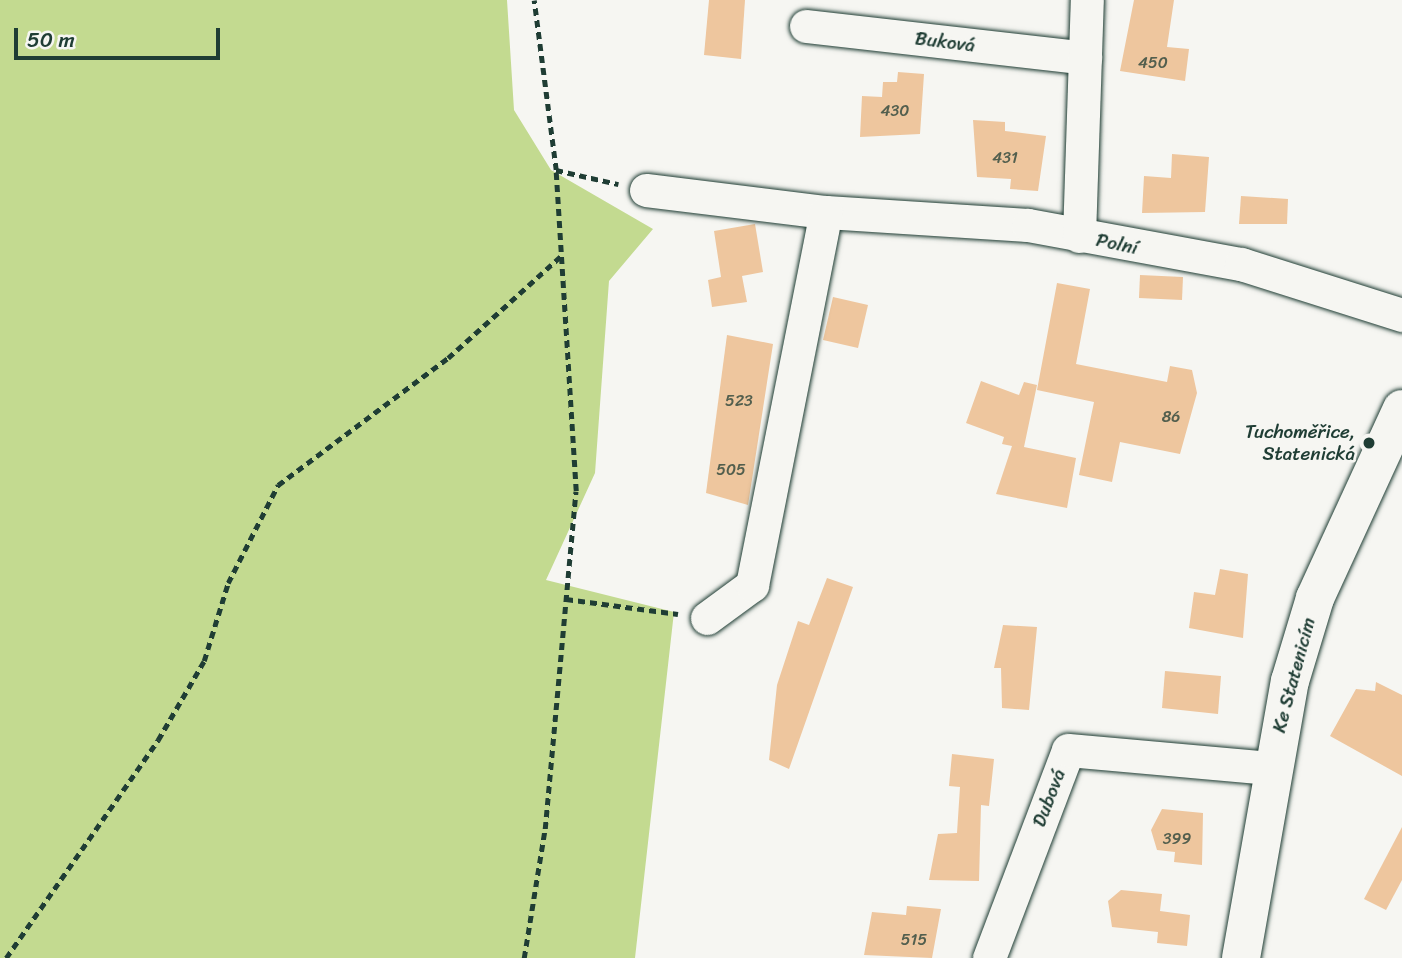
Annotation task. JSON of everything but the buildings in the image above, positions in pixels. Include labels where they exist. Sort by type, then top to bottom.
[{"type":"street","points":[[1079,236],[1087,0]]},
{"type":"street","name":"Buková","points":[[806,26],[1085,58]]},
{"type":"street","name":"Polní","points":[[646,190],[825,212],[1028,225],[1241,264],[1402,315]]},
{"type":"street","points":[[707,618],[752,585],[825,212]]},
{"type":"street","name":"Ke Statenicím","points":[[1241,958],[1270,768],[1315,598],[1402,409]]},
{"type":"street","name":"Dubová","points":[[989,958],[1068,750],[1270,768]]},
{"type":"path","points":[[524,958],[545,829],[576,491],[556,170],[534,0]]},
{"type":"path","points":[[556,170],[646,190]]},
{"type":"path","points":[[6,958],[158,740],[204,661],[228,583],[278,485],[448,358],[562,255]]},
{"type":"path","points":[[566,599],[707,618]]},
{"type":"green space","points":[[0,0],[507,0],[514,110],[551,170],[653,229],[609,281],[595,473],[546,580],[674,612],[635,958],[0,958]]},
{"type":"place","name":"Tuchoměřice, Statenická","points":[[1369,443]]}]
